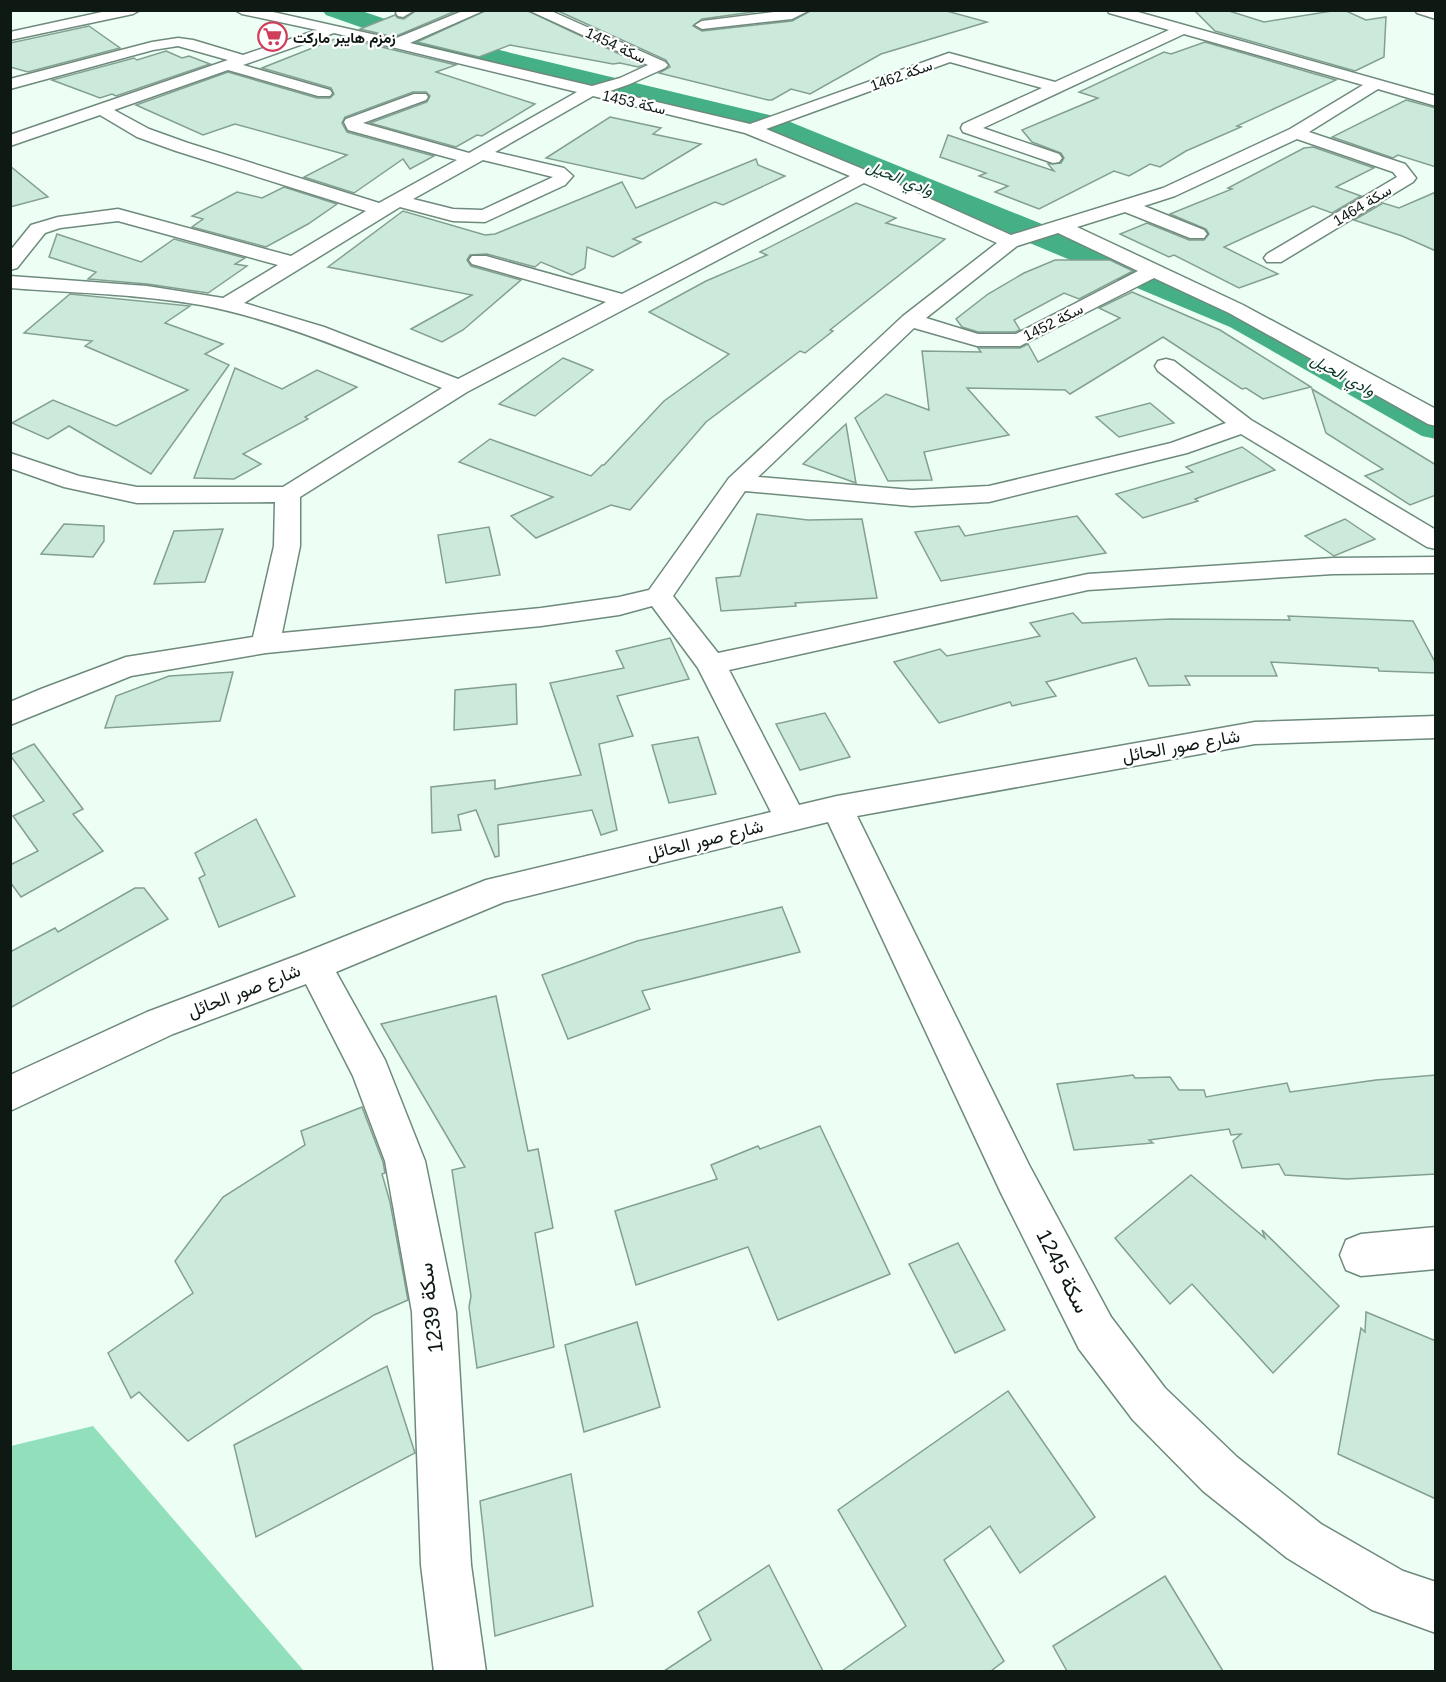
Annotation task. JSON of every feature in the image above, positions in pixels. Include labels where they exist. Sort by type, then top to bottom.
[{"type":"street","points":[[10,35],[110,10]]},
{"type":"street","points":[[10,35],[133,10]]},
{"type":"street","name":"سكة 1453","points":[[242,10],[333,29],[751,129],[864,176],[1010,242]]},
{"type":"street","points":[[395,44],[478,10]]},
{"type":"street","name":"سكة 1454","points":[[535,10],[660,65],[625,81],[589,92]]},
{"type":"street","points":[[702,25],[792,15],[803,10]]},
{"type":"street","points":[[1113,10],[1436,101]]},
{"type":"street","points":[[1422,10],[1436,15]]},
{"type":"street","points":[[10,141],[333,29]]},
{"type":"street","points":[[1053,158],[969,128],[1181,30]]},
{"type":"street","points":[[10,84],[152,46],[178,42],[245,61]]},
{"type":"street","name":"سكة 1462","points":[[751,129],[949,57],[1054,87]]},
{"type":"street","points":[[230,66],[324,93]]},
{"type":"street","points":[[10,715],[51,696],[126,667],[266,644],[541,617],[619,606],[659,596],[738,483],[910,320],[1010,242],[1170,192],[1296,133],[1376,84]]},
{"type":"street","points":[[226,305],[381,210],[589,92]]},
{"type":"street","points":[[398,201],[453,216],[485,216],[559,181],[564,176],[558,172],[477,156],[354,126],[352,123],[420,97]]},
{"type":"street","points":[[102,110],[143,133],[182,147],[381,210]]},
{"type":"street","name":"سكة 1464","points":[[1274,258],[1407,178],[1399,168],[1296,133]]},
{"type":"street","points":[[10,460],[73,482],[136,495],[288,494],[459,387],[864,176]]},
{"type":"street","points":[[1125,205],[1197,234]]},
{"type":"street","points":[[10,264],[38,229],[118,215],[293,263]]},
{"type":"street","points":[[1061,227],[1236,309],[1436,419]]},
{"type":"street","points":[[479,260],[624,301]]},
{"type":"street","name":"سكة 1452","points":[[910,320],[978,340],[1020,340],[1155,270]]},
{"type":"street","points":[[10,282],[170,295],[226,305],[294,323],[459,387]]},
{"type":"street","points":[[1166,366],[1243,425],[1436,541]]},
{"type":"street","points":[[738,483],[912,498],[989,494],[1179,448],[1243,425]]},
{"type":"street","points":[[266,644],[287,546],[288,494]]},
{"type":"street","points":[[711,664],[1088,582],[1333,566],[1436,565]]},
{"type":"street","points":[[659,596],[711,664],[790,820]]},
{"type":"street","name":"شارع صور الحائل","points":[[10,1094],[160,1023],[314,965],[498,890],[837,808],[1255,733],[1436,727]]},
{"type":"street","name":"سكة 1245","points":[[837,808],[1015,1179],[1095,1333],[1149,1404],[1220,1474],[1304,1541],[1390,1592],[1436,1608]]},
{"type":"street","name":"سكة 1239","points":[[314,965],[371,1072],[407,1172],[434,1312],[446,1565],[460,1671]]},
{"type":"street","points":[[1361,1255],[1436,1248]]},
{"type":"green space","points":[[93,1426],[304,1671],[11,1671],[11,1446]]},
{"type":"building","points":[[417,10],[458,10],[394,37],[360,29],[395,15],[404,19]]},
{"type":"building","points":[[487,10],[526,10],[643,65],[638,67],[620,63],[613,64],[510,45],[479,57],[417,42]]},
{"type":"building","points":[[556,10],[768,10],[702,19],[693,26],[702,31],[792,21],[812,10],[943,10],[987,22],[881,54],[810,94],[791,89],[768,100],[659,73],[670,67],[666,60]]},
{"type":"building","points":[[1194,10],[1226,10],[1264,22],[1338,10],[1344,10],[1366,20],[1386,17],[1384,57],[1355,71],[1215,31]]},
{"type":"building","points":[[89,26],[120,48],[28,72],[10,67],[10,43]]},
{"type":"building","points":[[340,37],[456,65],[436,72],[535,104],[482,136],[477,135],[456,147],[370,123],[427,102],[430,96],[426,92],[413,92],[345,117],[342,123],[347,132],[434,156],[410,169],[403,159],[354,193],[304,177],[347,155],[235,124],[203,135],[136,105],[228,72],[317,98],[330,98],[334,94],[331,88],[262,68]]},
{"type":"building","points":[[1205,42],[1336,80],[1237,126],[1241,127],[1186,151],[1160,167],[1150,164],[1129,176],[1114,171],[1039,209],[995,192],[1008,186],[979,176],[986,173],[940,157],[948,135],[1054,171],[1048,164],[1061,163],[1064,158],[1061,153],[1032,142],[1022,130],[1098,98],[1079,92],[1164,52],[1171,54]]},
{"type":"building","points":[[166,51],[182,58],[189,56],[210,64],[116,96],[112,94],[100,98],[52,80],[134,58],[137,60]]},
{"type":"building","points":[[1406,100],[1436,108],[1436,167],[1398,155],[1393,158],[1332,137]]},
{"type":"building","points":[[610,117],[661,128],[653,134],[701,144],[643,179],[546,158]]},
{"type":"building","points":[[1313,147],[1374,168],[1336,187],[1361,196],[1332,213],[1313,206],[1224,247],[1278,274],[1239,288],[1174,255],[1169,257],[1120,234],[1147,223],[1189,240],[1204,240],[1209,234],[1206,229],[1170,214],[1232,189],[1228,188],[1304,148]]},
{"type":"building","points":[[756,159],[758,165],[785,176],[723,205],[715,202],[633,239],[641,242],[613,257],[587,247],[585,268],[572,275],[541,262],[535,267],[487,254],[470,255],[467,260],[471,266],[521,280],[463,330],[442,342],[411,329],[472,295],[328,267],[403,211],[485,235],[495,234],[622,182],[636,208]]},
{"type":"building","points":[[10,166],[48,197],[10,207]]},
{"type":"building","points":[[284,187],[337,204],[308,224],[266,247],[192,227],[203,219],[192,216],[237,192],[262,198]]},
{"type":"building","points":[[1436,192],[1436,251],[1402,236],[1354,220],[1383,203],[1399,208]]},
{"type":"building","points":[[856,203],[896,218],[886,223],[945,239],[830,330],[833,331],[805,353],[800,351],[706,422],[630,510],[611,505],[536,538],[511,516],[553,497],[459,462],[490,439],[591,476],[664,401],[729,354],[649,312],[706,281],[767,255],[760,252]]},
{"type":"building","points":[[57,234],[141,262],[174,239],[245,258],[235,264],[247,266],[208,293],[147,284],[88,279],[96,272],[49,257]]},
{"type":"building","points":[[1055,260],[1110,260],[1133,271],[1079,299],[1064,293],[1014,320],[1020,330],[1015,332],[978,332],[962,327],[956,319],[988,294],[1024,273]]},
{"type":"building","points":[[1132,292],[1220,330],[1311,387],[1263,399],[1246,388],[1242,389],[1163,337],[1070,394],[1065,390],[967,388],[1009,435],[924,452],[932,480],[888,481],[855,418],[886,394],[929,410],[922,351],[981,352],[978,348],[1020,348],[1028,344],[1038,362],[1120,318],[1099,308]]},
{"type":"building","points":[[70,294],[190,306],[165,323],[223,344],[205,354],[229,365],[151,474],[69,426],[48,439],[12,423],[53,400],[116,426],[188,390],[85,346],[92,341],[24,333]]},
{"type":"building","points":[[563,358],[593,370],[535,416],[499,404]]},
{"type":"building","points":[[235,368],[282,389],[317,370],[357,387],[305,417],[308,419],[243,454],[261,464],[234,479],[194,478]]},
{"type":"building","points":[[1312,389],[1436,465],[1436,495],[1410,505],[1365,476],[1383,469],[1326,433]]},
{"type":"building","points":[[1150,403],[1174,423],[1119,437],[1096,417]]},
{"type":"building","points":[[846,424],[856,483],[803,464]]},
{"type":"building","points":[[1242,447],[1275,470],[1195,499],[1198,501],[1143,518],[1116,494],[1193,472],[1186,467]]},
{"type":"building","points":[[757,514],[808,520],[862,519],[877,598],[795,603],[796,606],[721,611],[716,578],[740,576]]},
{"type":"building","points":[[1077,516],[1106,553],[941,581],[915,532],[959,526],[965,536]]},
{"type":"building","points":[[1345,519],[1375,539],[1334,556],[1305,536]]},
{"type":"building","points":[[64,524],[104,526],[104,541],[93,557],[41,554]]},
{"type":"building","points":[[489,527],[500,575],[446,583],[438,535]]},
{"type":"building","points":[[223,529],[205,582],[154,584],[174,531]]},
{"type":"building","points":[[1073,613],[1082,623],[1171,619],[1290,620],[1288,616],[1413,621],[1436,664],[1436,673],[1271,662],[1277,676],[1185,676],[1190,685],[1149,686],[1136,658],[1046,682],[1056,696],[1012,706],[1010,702],[939,723],[894,662],[940,649],[947,656],[1040,636],[1030,623]]},
{"type":"building","points":[[670,638],[689,679],[617,696],[633,736],[599,744],[617,830],[601,835],[592,810],[498,825],[499,856],[495,857],[476,810],[458,815],[461,830],[432,833],[431,787],[495,780],[495,789],[581,775],[550,683],[624,668],[616,651]]},
{"type":"building","points":[[233,672],[220,721],[105,728],[116,696],[169,676]]},
{"type":"building","points":[[516,684],[517,724],[454,730],[455,690]]},
{"type":"building","points":[[825,713],[850,757],[800,770],[776,724]]},
{"type":"building","points":[[698,737],[716,794],[669,803],[652,745]]},
{"type":"building","points":[[34,744],[83,809],[73,814],[103,851],[21,897],[10,882],[10,865],[38,851],[13,816],[44,801],[10,755]]},
{"type":"building","points":[[256,819],[295,896],[219,927],[199,878],[205,875],[195,853]]},
{"type":"building","points":[[135,888],[144,888],[168,919],[10,1008],[10,952],[55,928],[58,932]]},
{"type":"building","points":[[782,907],[800,952],[642,991],[650,1009],[568,1039],[542,975],[637,941]]},
{"type":"building","points":[[496,996],[528,1151],[538,1149],[553,1228],[535,1233],[554,1347],[477,1368],[469,1307],[471,1296],[452,1170],[465,1167],[381,1024]]},
{"type":"building","points":[[1133,1075],[1135,1078],[1170,1077],[1179,1090],[1204,1090],[1206,1097],[1287,1083],[1290,1092],[1376,1080],[1436,1075],[1436,1174],[1347,1179],[1285,1175],[1279,1164],[1242,1168],[1233,1141],[1241,1134],[1231,1135],[1229,1129],[1149,1140],[1153,1143],[1074,1150],[1057,1084]]},
{"type":"building","points":[[362,1107],[383,1162],[385,1173],[382,1174],[390,1202],[408,1300],[374,1315],[188,1441],[139,1392],[131,1398],[108,1353],[193,1293],[175,1261],[223,1197],[305,1145],[301,1131]]},
{"type":"building","points":[[820,1126],[890,1274],[778,1320],[748,1247],[636,1285],[615,1211],[717,1179],[711,1165],[758,1146],[760,1149]]},
{"type":"building","points":[[1191,1175],[1265,1238],[1262,1230],[1339,1306],[1273,1373],[1192,1284],[1170,1304],[1115,1238]]},
{"type":"building","points":[[958,1243],[1005,1330],[955,1353],[909,1264]]},
{"type":"building","points":[[1366,1312],[1436,1341],[1436,1499],[1338,1454],[1361,1328],[1365,1332]]},
{"type":"building","points":[[637,1322],[660,1407],[584,1432],[565,1345]]},
{"type":"building","points":[[387,1366],[415,1453],[256,1537],[234,1445]]},
{"type":"building","points":[[1008,1391],[1095,1517],[1020,1573],[990,1526],[944,1560],[1004,1661],[991,1671],[842,1671],[906,1626],[838,1510]]},
{"type":"building","points":[[571,1474],[593,1606],[495,1636],[480,1501]]},
{"type":"building","points":[[769,1565],[823,1671],[664,1671],[711,1640],[698,1612]]},
{"type":"building","points":[[1165,1576],[1223,1671],[1067,1671],[1053,1646]]},
{"type":"waterway","name":"وادي الحيل","points":[[334,10],[412,37],[768,123],[1243,319],[1436,427]]},
{"type":"place","name":"زمزم هايبر ماركت","points":[[272,37]]}]
